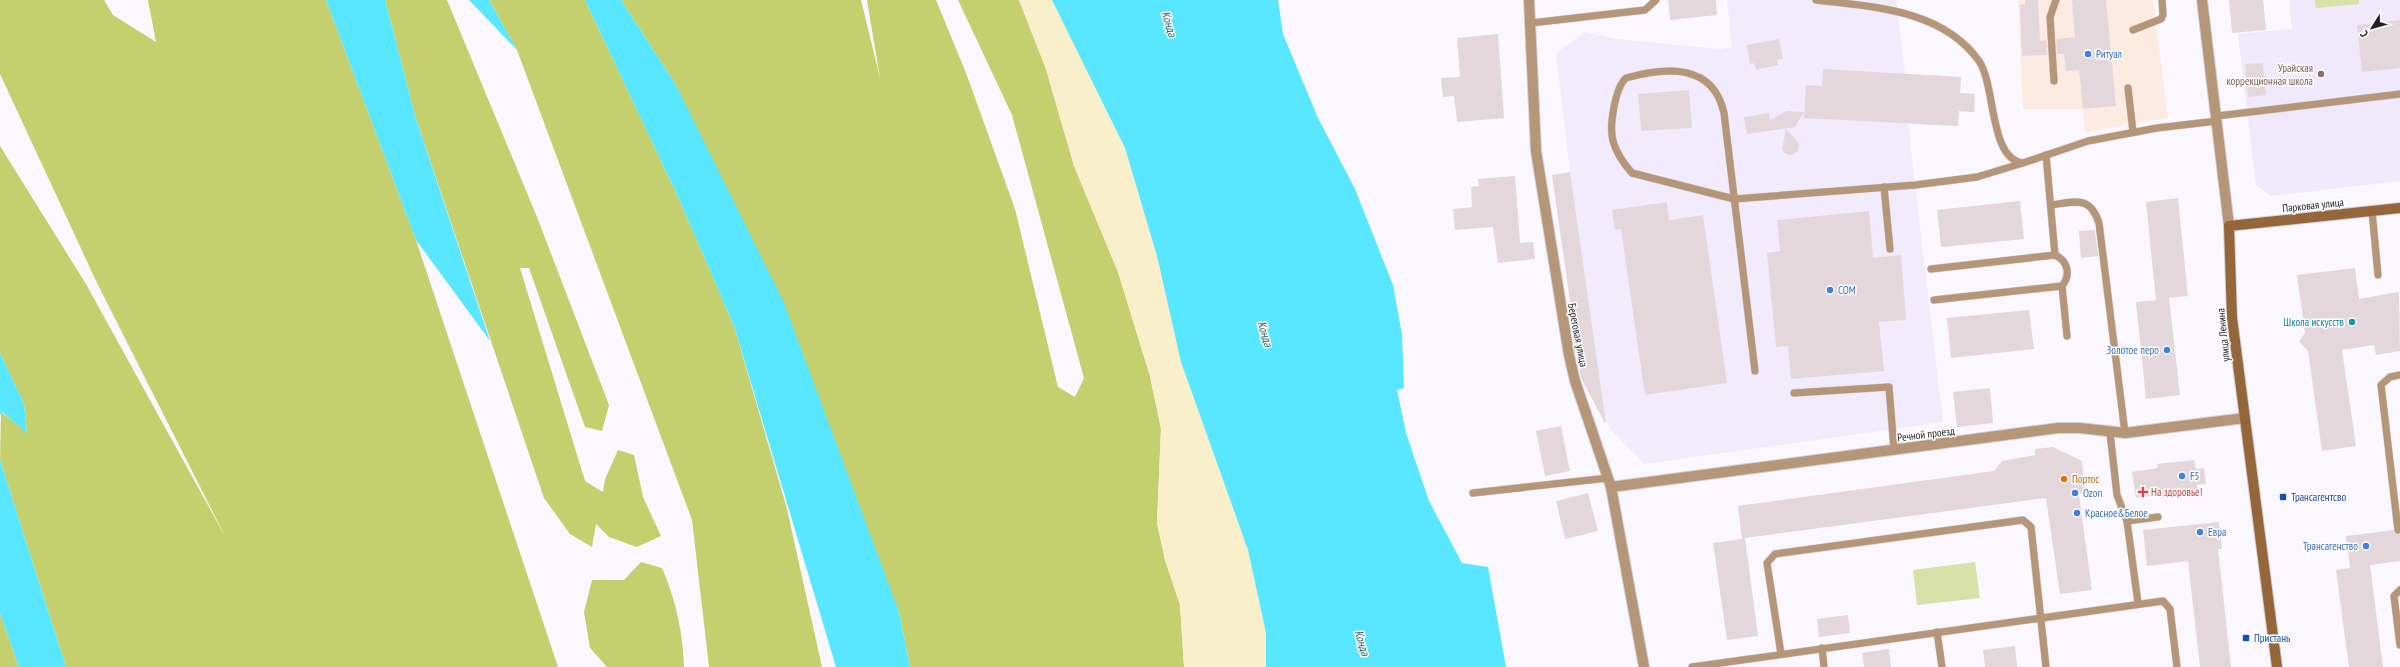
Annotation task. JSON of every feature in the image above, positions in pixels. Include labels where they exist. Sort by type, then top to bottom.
[{"type":"main road","name":"Парковая улица","points":[[2229,226],[2400,208]]},
{"type":"main road","name":"улица Ленина","points":[[2229,226],[2232,318],[2277,667]]},
{"type":"street","name":"Береговая улица","points":[[1528,0],[1531,23],[1536,151],[1568,355],[1575,381],[1609,483],[1644,667]]},
{"type":"street","name":"улица Ленина","points":[[2202,0],[2229,226]]},
{"type":"street","name":"Речной проезд","points":[[1609,483],[1894,450],[2058,428],[2080,428],[2110,433],[2125,433],[2245,418]]},
{"type":"lane","points":[[1531,23],[1645,10],[1656,0]]},
{"type":"lane","points":[[1816,0],[1872,7],[1921,18],[1942,26],[1964,42],[1980,62],[1989,85],[2001,146],[2010,159],[2015,162],[2023,163]]},
{"type":"lane","points":[[2054,81],[2050,17],[2056,0]]},
{"type":"lane","points":[[2133,30],[2161,19],[2163,15],[2162,0]]},
{"type":"lane","points":[[1755,371],[1734,199],[1724,113],[1722,103],[1708,82],[1692,73],[1683,71],[1636,75],[1626,78],[1620,83],[1612,130],[1613,141],[1624,164],[1632,173],[1734,199],[1884,187],[1977,177],[2074,145],[2133,132],[2217,118],[2400,94]]},
{"type":"lane","points":[[2128,88],[2133,132]]},
{"type":"lane","points":[[2046,155],[2055,256]]},
{"type":"lane","points":[[1884,187],[1890,249]]},
{"type":"lane","points":[[2050,205],[2079,202],[2090,205],[2095,211],[2100,223],[2125,433]]},
{"type":"lane","points":[[2372,211],[2378,275]]},
{"type":"lane","points":[[1931,269],[2055,256],[2064,261],[2067,271],[2067,276],[2062,286],[2067,336]]},
{"type":"lane","points":[[1934,300],[2062,286]]},
{"type":"lane","points":[[2398,530],[2396,484],[2381,385],[2390,377],[2400,375]]},
{"type":"lane","points":[[1794,393],[1889,387],[1894,450]]},
{"type":"lane","points":[[2110,433],[2117,495],[2127,521],[2138,604]]},
{"type":"lane","points":[[1473,493],[1609,483]]},
{"type":"lane","points":[[2127,521],[2158,517]]},
{"type":"lane","points":[[1781,654],[1767,563],[1775,554],[2023,520],[2031,528],[2046,667]]},
{"type":"lane","points":[[2400,590],[2394,596],[2400,645]]},
{"type":"lane","points":[[1692,667],[1729,664],[1822,648],[2163,601],[2170,609],[2177,667]]},
{"type":"lane","points":[[1938,632],[1942,667]]},
{"type":"lane","points":[[1822,648],[1824,667]]},
{"type":"shaded area","points":[[1727,0],[1896,0],[1905,74],[1961,77],[1960,93],[1975,94],[1974,112],[1959,111],[1958,126],[1908,124],[1943,422],[1644,464],[1611,430],[1606,420],[1602,398],[1570,172],[1556,53],[1585,32],[1616,39],[1721,49],[1732,47]]},
{"type":"shaded area","points":[[2021,0],[2153,0],[2168,118],[2085,132],[2083,109],[2023,109],[2018,2]]},
{"type":"shaded area","name":"Урайская коррекционная школа","points":[[2289,0],[2400,0],[2400,181],[2271,196],[2256,185],[2238,34],[2292,29]]},
{"type":"green space","points":[[0,0],[104,0],[113,15],[156,42],[148,0],[326,0],[416,240],[558,667],[66,667],[0,460],[1,412],[27,432],[24,404],[0,353],[0,146],[86,284],[226,538],[97,283],[0,74]]},
{"type":"green space","points":[[385,0],[447,0],[537,217],[609,405],[602,431],[585,427],[529,268],[520,268],[585,481],[603,492],[605,479],[618,450],[634,455],[643,497],[661,536],[637,547],[609,537],[596,524],[592,547],[570,534],[544,498],[416,119]]},
{"type":"green space","points":[[489,0],[585,0],[679,199],[734,326],[787,509],[822,667],[709,667],[692,520],[517,50]]},
{"type":"green space","points":[[621,0],[861,0],[880,78],[867,0],[936,0],[966,73],[1015,209],[1058,387],[1075,397],[1084,378],[1012,115],[958,0],[1019,0],[1046,69],[1074,166],[1118,272],[1150,376],[1161,429],[1157,523],[1165,560],[1180,605],[1184,667],[910,667],[899,612],[676,85]]},
{"type":"green space","points":[[2315,0],[2359,0],[2359,4],[2316,8]]},
{"type":"green space","points":[[641,562],[662,568],[667,580],[678,617],[684,667],[607,667],[590,648],[584,612],[592,580],[624,580]]},
{"type":"green space","points":[[1975,562],[1980,598],[1917,605],[1913,570]]},
{"type":"green space","points":[[0,613],[19,667],[0,667]]},
{"type":"sand","points":[[1019,0],[1052,0],[1125,148],[1157,256],[1181,362],[1248,550],[1266,633],[1266,667],[1184,667],[1180,605],[1165,560],[1157,523],[1161,429],[1150,376],[1118,272],[1074,166],[1046,69]]},
{"type":"water","points":[[326,0],[385,0],[416,119],[490,341],[416,240]]},
{"type":"water","points":[[469,0],[489,0],[517,50]]},
{"type":"water","points":[[585,0],[621,0],[676,85],[784,303],[899,612],[910,667],[836,667],[734,326],[679,199]]},
{"type":"water","name":"Конда","points":[[1052,0],[1278,0],[1283,34],[1318,118],[1355,189],[1393,285],[1402,335],[1404,388],[1397,390],[1406,433],[1429,501],[1462,563],[1488,567],[1506,667],[1266,667],[1266,633],[1248,550],[1181,362],[1157,256],[1125,148]]},
{"type":"water","points":[[0,353],[24,404],[27,433],[2,412],[0,415]]},
{"type":"water","points":[[0,460],[66,667],[19,667],[0,613]]},
{"type":"building","points":[[1668,0],[1716,0],[1717,15],[1670,20]]},
{"type":"building","points":[[2025,0],[2038,0],[2040,41],[2046,40],[2047,55],[2022,56],[2020,5],[2025,4]]},
{"type":"building","name":"Ритуал","points":[[2072,0],[2106,0],[2116,106],[2083,109],[2079,70],[2066,71],[2064,54],[2057,54],[2056,39],[2075,37]]},
{"type":"building","points":[[2229,0],[2263,0],[2266,30],[2232,33]]},
{"type":"building","points":[[2400,20],[2400,68],[2362,72],[2357,25]]},
{"type":"building","points":[[1498,34],[1504,118],[1457,122],[1454,96],[1443,97],[1441,78],[1460,77],[1457,38]]},
{"type":"building","points":[[1779,39],[1783,59],[1777,60],[1778,65],[1756,70],[1754,63],[1750,64],[1747,45]]},
{"type":"building","points":[[2263,63],[2266,95],[2248,97],[2245,64]]},
{"type":"building","points":[[1823,69],[1961,77],[1960,93],[1975,94],[1974,112],[1959,111],[1958,126],[1804,118],[1806,85],[1822,86]]},
{"type":"building","points":[[1689,90],[1692,128],[1641,131],[1638,94]]},
{"type":"building","points":[[1787,111],[1804,112],[1795,127],[1747,134],[1744,117],[1769,113],[1770,120]]},
{"type":"building","points":[[1786,129],[1799,143],[1798,151],[1792,155],[1786,154],[1782,150]]},
{"type":"building","points":[[1570,172],[1606,423],[1581,378],[1552,175]]},
{"type":"building","points":[[1515,176],[1520,243],[1533,242],[1535,259],[1498,263],[1493,227],[1455,230],[1453,209],[1472,207],[1471,187],[1479,186],[1478,179]]},
{"type":"building","points":[[2178,198],[2188,296],[2169,298],[2180,395],[2146,399],[2136,302],[2156,300],[2146,202]]},
{"type":"building","points":[[2020,201],[2024,239],[1941,247],[1937,210]]},
{"type":"building","points":[[1667,202],[1669,220],[1703,215],[1727,383],[1645,395],[1621,229],[1615,230],[1612,210]]},
{"type":"building","name":"СОМ","points":[[1869,211],[1873,258],[1901,255],[1906,320],[1879,322],[1884,371],[1791,379],[1788,346],[1776,347],[1767,253],[1780,251],[1777,220]]},
{"type":"building","points":[[2095,230],[2098,256],[2081,258],[2079,231]]},
{"type":"building","name":"Школа искусств","points":[[2355,268],[2359,299],[2399,292],[2400,351],[2376,355],[2374,345],[2342,350],[2356,446],[2322,451],[2308,351],[2299,341],[2305,333],[2297,275]]},
{"type":"building","points":[[2029,310],[2034,349],[1951,358],[1947,318]]},
{"type":"building","points":[[1990,388],[1993,423],[1957,427],[1953,392]]},
{"type":"building","points":[[1561,426],[1570,471],[1545,476],[1536,431]]},
{"type":"building","points":[[2053,447],[2082,461],[2085,489],[2079,495],[2092,590],[2060,594],[2046,498],[1745,538],[1758,636],[1727,640],[1713,543],[1742,539],[1738,506],[1994,471],[2002,461],[2035,455],[2035,449]]},
{"type":"building","name":"F5","points":[[2194,460],[2196,469],[2204,468],[2206,484],[2197,485],[2198,494],[2162,498],[2162,494],[2136,498],[2132,472],[2158,468],[2157,464]]},
{"type":"building","points":[[1588,493],[1598,531],[1565,539],[1556,501]]},
{"type":"building","points":[[2219,522],[2222,549],[2218,549],[2231,667],[2200,667],[2188,561],[2147,566],[2143,530]]},
{"type":"building","points":[[2393,530],[2396,534],[2400,534],[2400,561],[2370,565],[2383,667],[2349,667],[2336,570],[2350,568],[2346,536]]},
{"type":"building","points":[[1848,615],[1850,633],[1819,637],[1817,619]]},
{"type":"building","points":[[2015,646],[2017,667],[1985,667],[1983,650]]},
{"type":"building","points":[[1889,649],[1891,667],[1864,667],[1862,653]]},
{"type":"place","name":"Ритуал","points":[[2088,54]]},
{"type":"place","name":"Урайская коррекционная школа","points":[[2321,74]]},
{"type":"place","name":"СОМ","points":[[1830,290]]},
{"type":"place","name":"Школа искусств","points":[[2352,322]]},
{"type":"place","name":"Золотое перо","points":[[2167,350]]},
{"type":"place","name":"F5","points":[[2182,476]]},
{"type":"place","name":"Портос","points":[[2064,479]]},
{"type":"place","name":"На здоровье!","points":[[2143,492]]},
{"type":"place","name":"Ozon","points":[[2075,493]]},
{"type":"place","name":"Трансагентсво","points":[[2283,497]]},
{"type":"place","name":"Красное&Белое","points":[[2077,513]]},
{"type":"place","name":"Евра","points":[[2200,532]]},
{"type":"place","name":"Трансагенство","points":[[2366,546]]},
{"type":"place","name":"Пристань","points":[[2246,638]]}]
